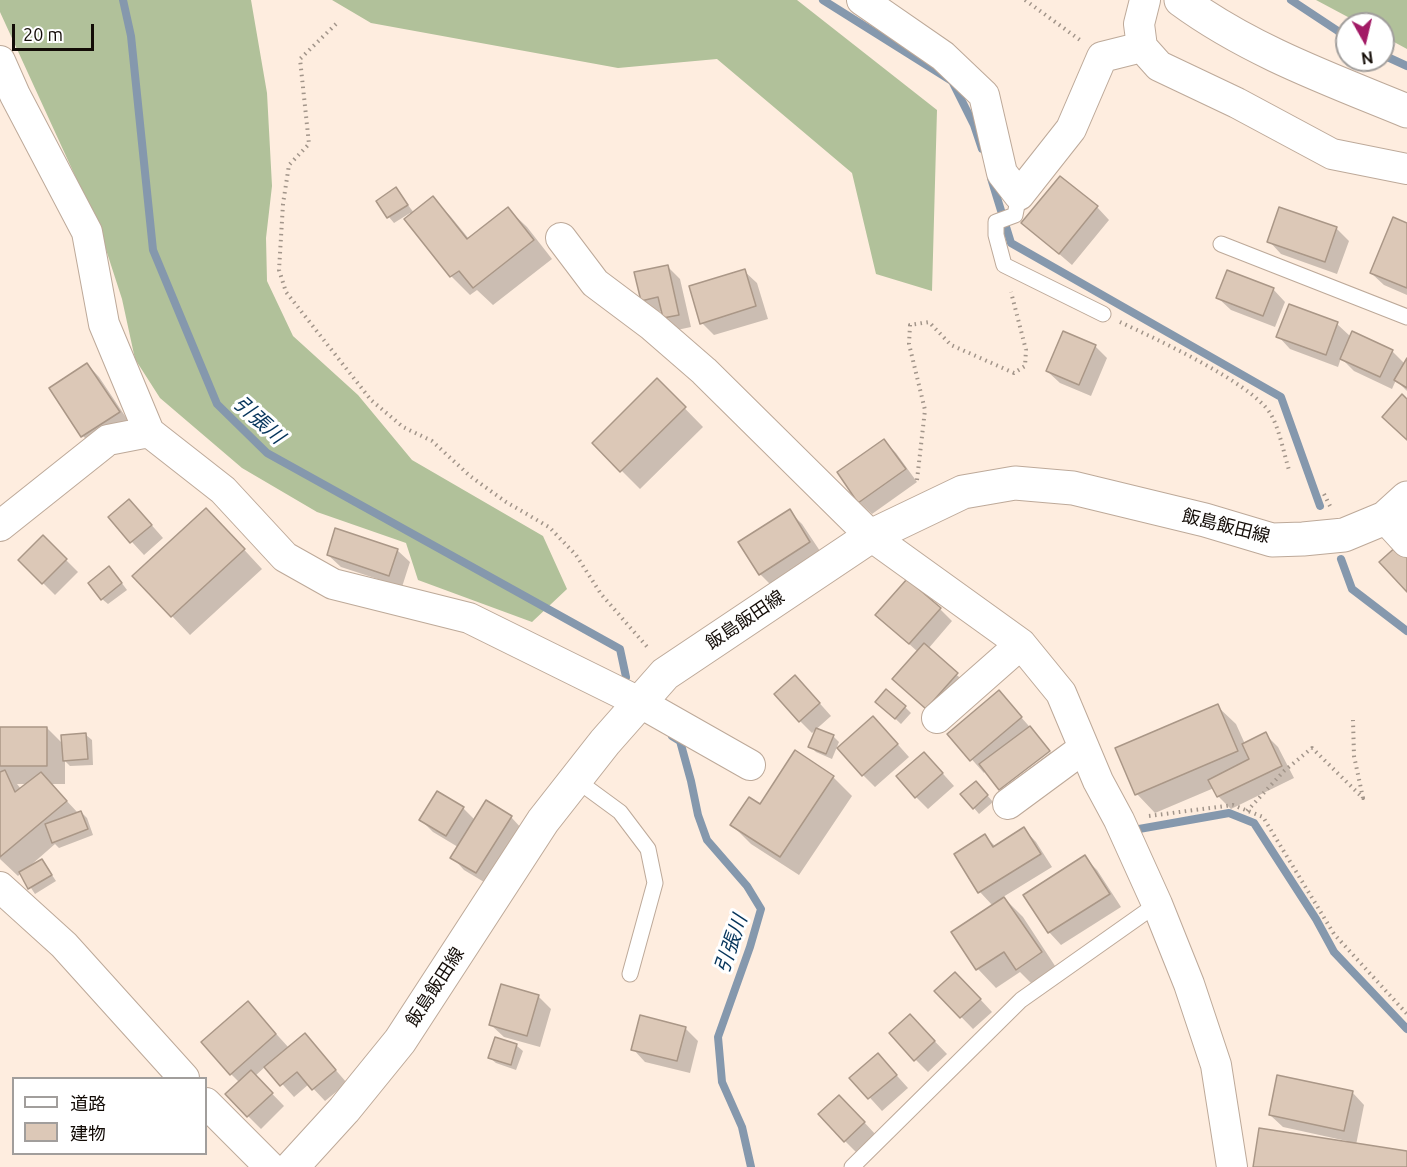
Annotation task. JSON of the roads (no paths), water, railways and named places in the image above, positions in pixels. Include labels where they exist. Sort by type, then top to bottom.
[{"type":"main road","points":[[1181,0],[1212,22],[1281,58],[1407,111]]},
{"type":"main road","name":"飯島飯田線","points":[[292,1165],[344,1110],[400,1041],[543,820],[639,702],[665,674],[871,536],[963,492],[1015,483],[1073,488],[1205,520],[1272,540],[1344,534],[1396,508]]},
{"type":"street","points":[[862,0],[943,56],[984,95],[1002,172],[1017,205]]},
{"type":"street","points":[[1145,0],[1139,24],[1142,47],[1159,66],[1228,99],[1332,154],[1407,169]]},
{"type":"street","points":[[1017,205],[1071,129],[1102,57],[1142,47]]},
{"type":"street","points":[[0,61],[15,95],[87,232],[104,324],[149,432],[223,490],[285,557],[333,584],[469,618],[639,702],[750,765]]},
{"type":"street","points":[[561,238],[595,283],[651,325],[704,371],[871,536],[1021,644],[1061,693],[1098,781],[1119,820],[1157,904],[1189,984],[1216,1065],[1232,1167]]},
{"type":"street","points":[[0,526],[108,440],[149,432]]},
{"type":"street","points":[[1396,508],[1407,542]]},
{"type":"street","points":[[937,718],[1021,644]]},
{"type":"street","points":[[1008,804],[1084,748]]},
{"type":"street","points":[[0,887],[64,945],[183,1077]]},
{"type":"street","points":[[207,1104],[292,1165]]},
{"type":"lane","points":[[1017,205],[996,222],[996,235],[1004,265],[1103,314]]},
{"type":"lane","points":[[1221,244],[1407,316]]},
{"type":"lane","points":[[575,778],[620,812],[648,849],[655,883],[630,974]]},
{"type":"lane","points":[[852,1167],[1021,1000],[1157,904]]},
{"type":"waterway","name":"引張川","points":[[123,0],[131,36],[153,250],[217,404],[267,453],[620,649],[626,677]]},
{"type":"waterway","points":[[823,0],[952,81],[974,125],[982,149]]},
{"type":"waterway","points":[[1291,0],[1335,29]]},
{"type":"waterway","points":[[1395,60],[1407,66]]},
{"type":"waterway","points":[[991,178],[1011,243],[1281,397],[1320,506]]},
{"type":"waterway","points":[[1341,559],[1352,589],[1407,631]]},
{"type":"waterway","name":"引張川","points":[[672,736],[680,741],[698,815],[707,840],[747,886],[761,909],[718,1037],[722,1082],[742,1127],[751,1167]]},
{"type":"waterway","points":[[1139,829],[1229,813],[1254,823],[1316,919],[1334,952],[1407,1029]]}]
